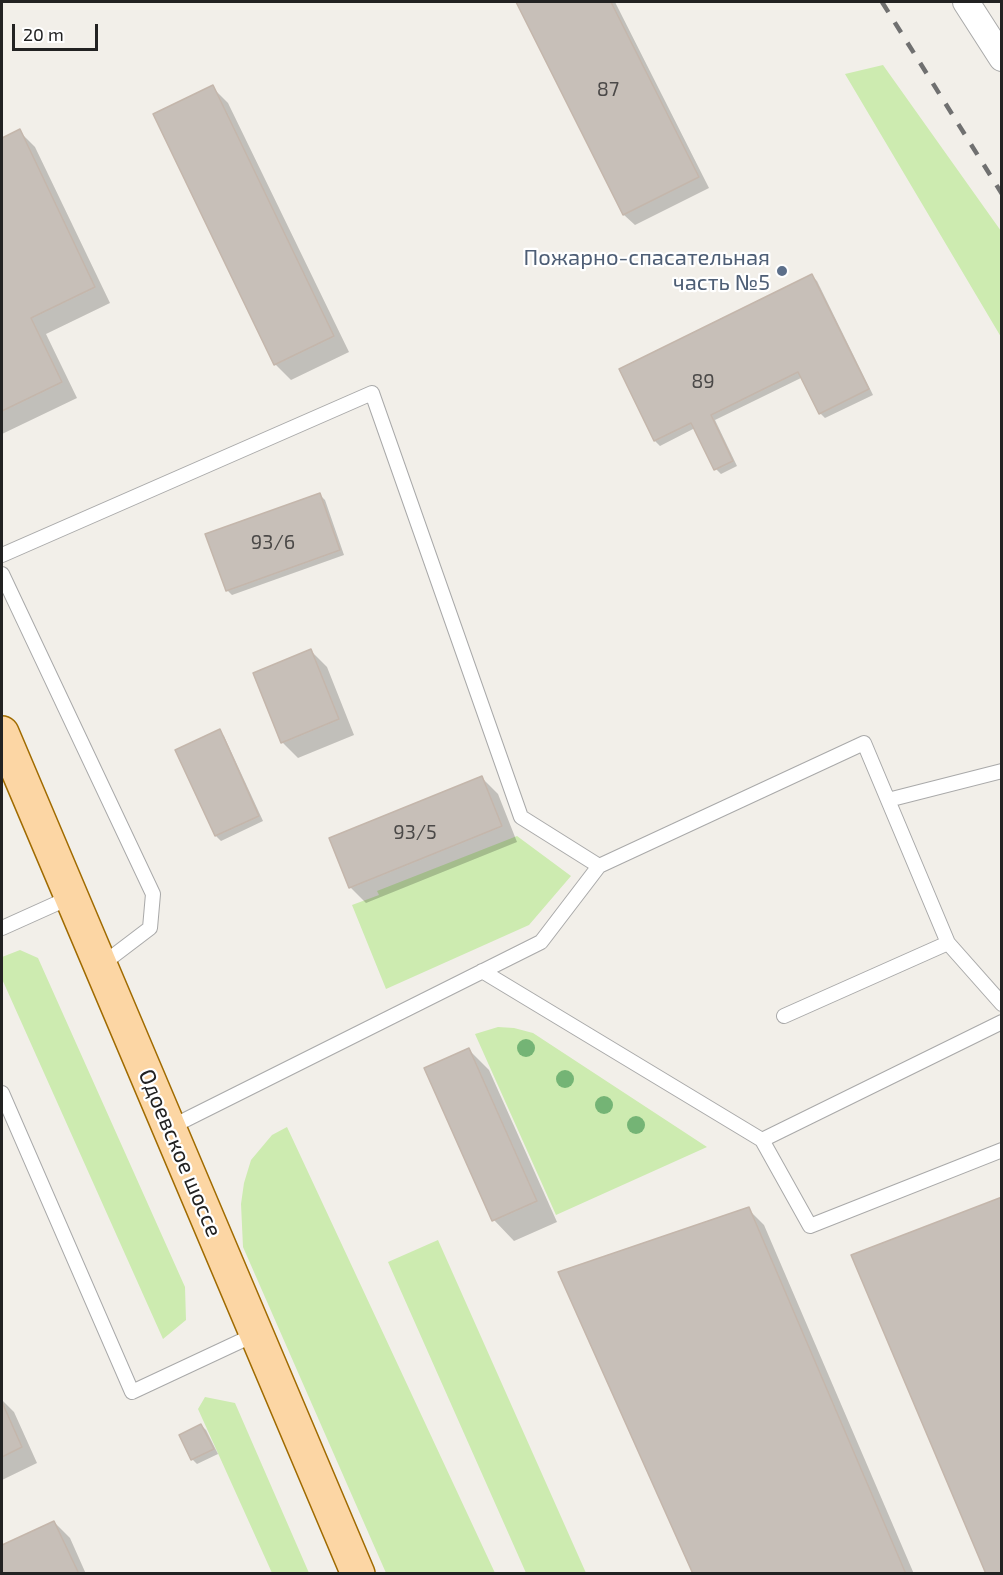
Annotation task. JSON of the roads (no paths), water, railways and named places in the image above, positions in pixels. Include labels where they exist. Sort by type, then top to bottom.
[{"type":"main road","name":"Одоевское шоссе","points":[[2,733],[358,1574]]},
{"type":"street","points":[[966,2],[1002,58]]},
{"type":"lane","points":[[2,555],[372,393],[521,817],[599,866]]},
{"type":"lane","points":[[2,574],[153,894],[150,928],[100,966]]},
{"type":"lane","points":[[169,1128],[541,942],[599,866],[864,743],[948,943],[1002,1004]]},
{"type":"lane","points":[[888,800],[1002,771]]},
{"type":"lane","points":[[2,928],[71,897]]},
{"type":"lane","points":[[784,1016],[948,943]]},
{"type":"lane","points":[[482,971],[762,1140],[810,1226],[1002,1150]]},
{"type":"lane","points":[[762,1140],[1002,1022]]},
{"type":"lane","points":[[2,1094],[132,1392],[256,1334]]},
{"type":"railway","points":[[882,2],[1002,194]]},
{"type":"place","name":"Пожарно-спасательная часть №5","points":[[782,271]]}]
